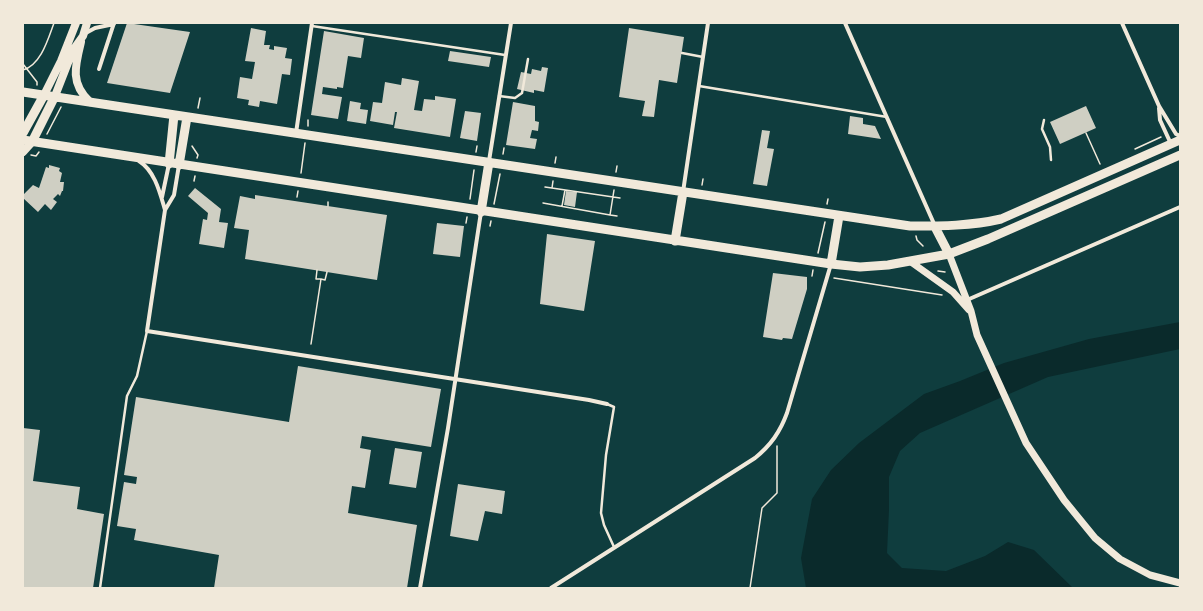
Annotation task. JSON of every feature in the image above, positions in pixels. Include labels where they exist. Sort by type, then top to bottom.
[{"type":"highway","points":[[23,92],[910,226],[935,227],[974,224],[1002,218],[1180,140]]},
{"type":"highway","points":[[23,133],[44,95]]},
{"type":"highway","points":[[55,96],[27,141],[481,212],[816,262],[860,266],[911,262],[949,254],[988,239],[1180,156],[1171,144]]},
{"type":"highway","points":[[169,164],[174,115]]},
{"type":"highway","points":[[179,165],[191,118]]},
{"type":"highway","points":[[481,212],[489,162]]},
{"type":"highway","points":[[675,241],[683,192]]},
{"type":"highway","points":[[831,264],[839,216]]},
{"type":"highway","points":[[935,227],[949,254]]},
{"type":"main road","points":[[44,95],[61,61],[76,23]]},
{"type":"main road","points":[[87,23],[77,61],[76,82],[80,92],[90,102]]},
{"type":"main road","points":[[55,96],[73,50],[83,36]]},
{"type":"main road","points":[[23,152],[27,141]]},
{"type":"street","points":[[83,36],[92,29],[114,23]]},
{"type":"street","points":[[99,69],[114,23]]},
{"type":"street","points":[[489,162],[511,23]]},
{"type":"street","points":[[683,192],[708,23]]},
{"type":"street","points":[[845,23],[935,227]]},
{"type":"street","points":[[1122,23],[1158,106],[1176,134],[1180,136]]},
{"type":"street","points":[[296,133],[312,25]]},
{"type":"street","points":[[1158,106],[1160,120],[1171,144]]},
{"type":"street","points":[[132,158],[142,163],[150,171],[165,210]]},
{"type":"street","points":[[162,200],[169,164]]},
{"type":"street","points":[[179,165],[174,195],[165,210],[147,331],[589,400],[606,404]]},
{"type":"street","points":[[967,300],[1180,207]]},
{"type":"street","points":[[420,588],[481,212]]},
{"type":"street","points":[[949,254],[967,300],[978,337],[1026,442],[1068,506],[1095,538],[1120,559],[1135,568],[1180,584]]},
{"type":"street","points":[[911,262],[953,292],[972,315]]},
{"type":"street","points":[[551,588],[755,458],[776,438],[787,413],[831,264]]},
{"type":"lane","points":[[312,25],[506,55]]},
{"type":"lane","points":[[682,53],[703,57]]},
{"type":"lane","points":[[499,96],[515,98],[522,93],[528,59]]},
{"type":"lane","points":[[699,86],[887,117]]},
{"type":"lane","points":[[1044,120],[1042,129],[1050,147],[1051,160]]},
{"type":"lane","points":[[100,588],[127,396],[137,376],[147,331]]},
{"type":"lane","points":[[606,404],[614,407],[606,455],[601,513],[604,525],[614,547]]},
{"type":"path","points":[[23,70],[28,69],[37,59],[54,23]]},
{"type":"path","points":[[23,64],[37,82]]},
{"type":"path","points":[[191,118],[200,98]]},
{"type":"path","points":[[297,197],[308,120]]},
{"type":"path","points":[[1086,133],[1100,164],[1095,167]]},
{"type":"path","points":[[1129,151],[1167,135]]},
{"type":"path","points":[[192,145],[198,155],[194,181]]},
{"type":"path","points":[[466,223],[477,146]]},
{"type":"path","points":[[490,226],[504,148]]},
{"type":"path","points":[[545,187],[620,198]]},
{"type":"path","points":[[562,206],[565,190]]},
{"type":"path","points":[[610,215],[613,197]]},
{"type":"path","points":[[812,276],[821,245],[828,199]]},
{"type":"path","points":[[543,203],[617,216]]},
{"type":"path","points":[[916,236],[917,240],[923,246]]},
{"type":"path","points":[[317,270],[316,279],[325,280],[327,272]]},
{"type":"path","points":[[827,277],[946,296]]},
{"type":"path","points":[[311,344],[321,279]]},
{"type":"path","points":[[750,588],[762,508],[777,493],[776,438]]},
{"type":"water","points":[[1180,322],[1180,349],[1048,377],[920,433],[900,451],[889,477],[887,553],[902,568],[946,571],[985,556],[1008,542],[1034,550],[1073,588],[806,588],[801,558],[812,499],[831,470],[859,443],[924,394],[1004,363],[1089,339]]},
{"type":"building","points":[[127,23],[190,32],[170,93],[107,83]]},
{"type":"building","points":[[251,28],[266,31],[264,45],[270,45],[269,49],[274,50],[274,46],[287,48],[285,58],[292,59],[290,75],[282,74],[277,104],[260,101],[259,107],[248,105],[249,100],[237,98],[240,77],[252,79],[255,62],[245,61]]},
{"type":"building","points":[[629,28],[684,37],[677,83],[659,80],[654,117],[642,116],[645,101],[619,97]]},
{"type":"building","points":[[324,31],[364,38],[361,58],[348,56],[343,88],[337,87],[337,89],[323,87],[322,94],[342,97],[338,119],[311,115]]},
{"type":"building","points":[[450,51],[491,57],[489,67],[448,61]]},
{"type":"building","points":[[542,67],[548,68],[544,92],[534,90],[534,93],[517,89],[521,72],[531,74],[532,69],[541,71]]},
{"type":"building","points":[[402,78],[419,81],[414,110],[422,111],[424,99],[435,100],[435,96],[456,99],[450,137],[394,128],[397,112],[395,112],[393,125],[370,121],[373,102],[382,103],[385,82],[401,85]]},
{"type":"building","points":[[350,101],[361,103],[360,109],[368,110],[366,124],[347,121]]},
{"type":"building","points":[[513,102],[535,106],[535,121],[539,122],[538,131],[532,130],[530,138],[537,139],[535,149],[506,145]]},
{"type":"building","points":[[1086,106],[1096,128],[1060,144],[1050,122]]},
{"type":"building","points":[[465,111],[481,113],[477,141],[460,138]]},
{"type":"building","points":[[850,116],[863,118],[863,124],[875,126],[881,139],[848,134]]},
{"type":"building","points":[[762,130],[770,131],[767,148],[774,149],[767,186],[753,184]]},
{"type":"building","points":[[49,165],[60,168],[59,171],[62,173],[60,182],[64,182],[63,191],[60,196],[58,194],[53,199],[57,202],[51,210],[45,204],[38,212],[23,198],[23,195],[33,185],[39,188],[46,167],[49,168]]},
{"type":"building","points":[[195,188],[221,209],[219,222],[228,223],[224,248],[199,244],[203,219],[207,220],[208,213],[188,196]]},
{"type":"building","points":[[566,191],[577,192],[575,207],[564,205]]},
{"type":"building","points":[[255,195],[387,215],[377,280],[245,259],[249,230],[234,228],[240,196],[255,199]]},
{"type":"building","points":[[437,223],[464,226],[460,257],[433,254]]},
{"type":"building","points":[[547,234],[595,241],[584,311],[540,304]]},
{"type":"building","points":[[773,273],[807,277],[807,289],[792,339],[783,338],[782,340],[763,337]]},
{"type":"building","points":[[298,366],[441,389],[431,447],[362,436],[360,448],[371,450],[365,488],[352,486],[348,513],[417,525],[407,588],[214,588],[219,555],[134,540],[136,529],[117,526],[124,482],[136,484],[137,477],[124,475],[136,397],[289,422]]},
{"type":"building","points":[[23,428],[40,430],[33,481],[80,487],[77,509],[104,514],[93,588],[23,588]]},
{"type":"building","points":[[395,448],[422,452],[416,488],[389,484]]},
{"type":"building","points":[[458,484],[505,491],[502,514],[485,511],[478,541],[450,536]]}]
